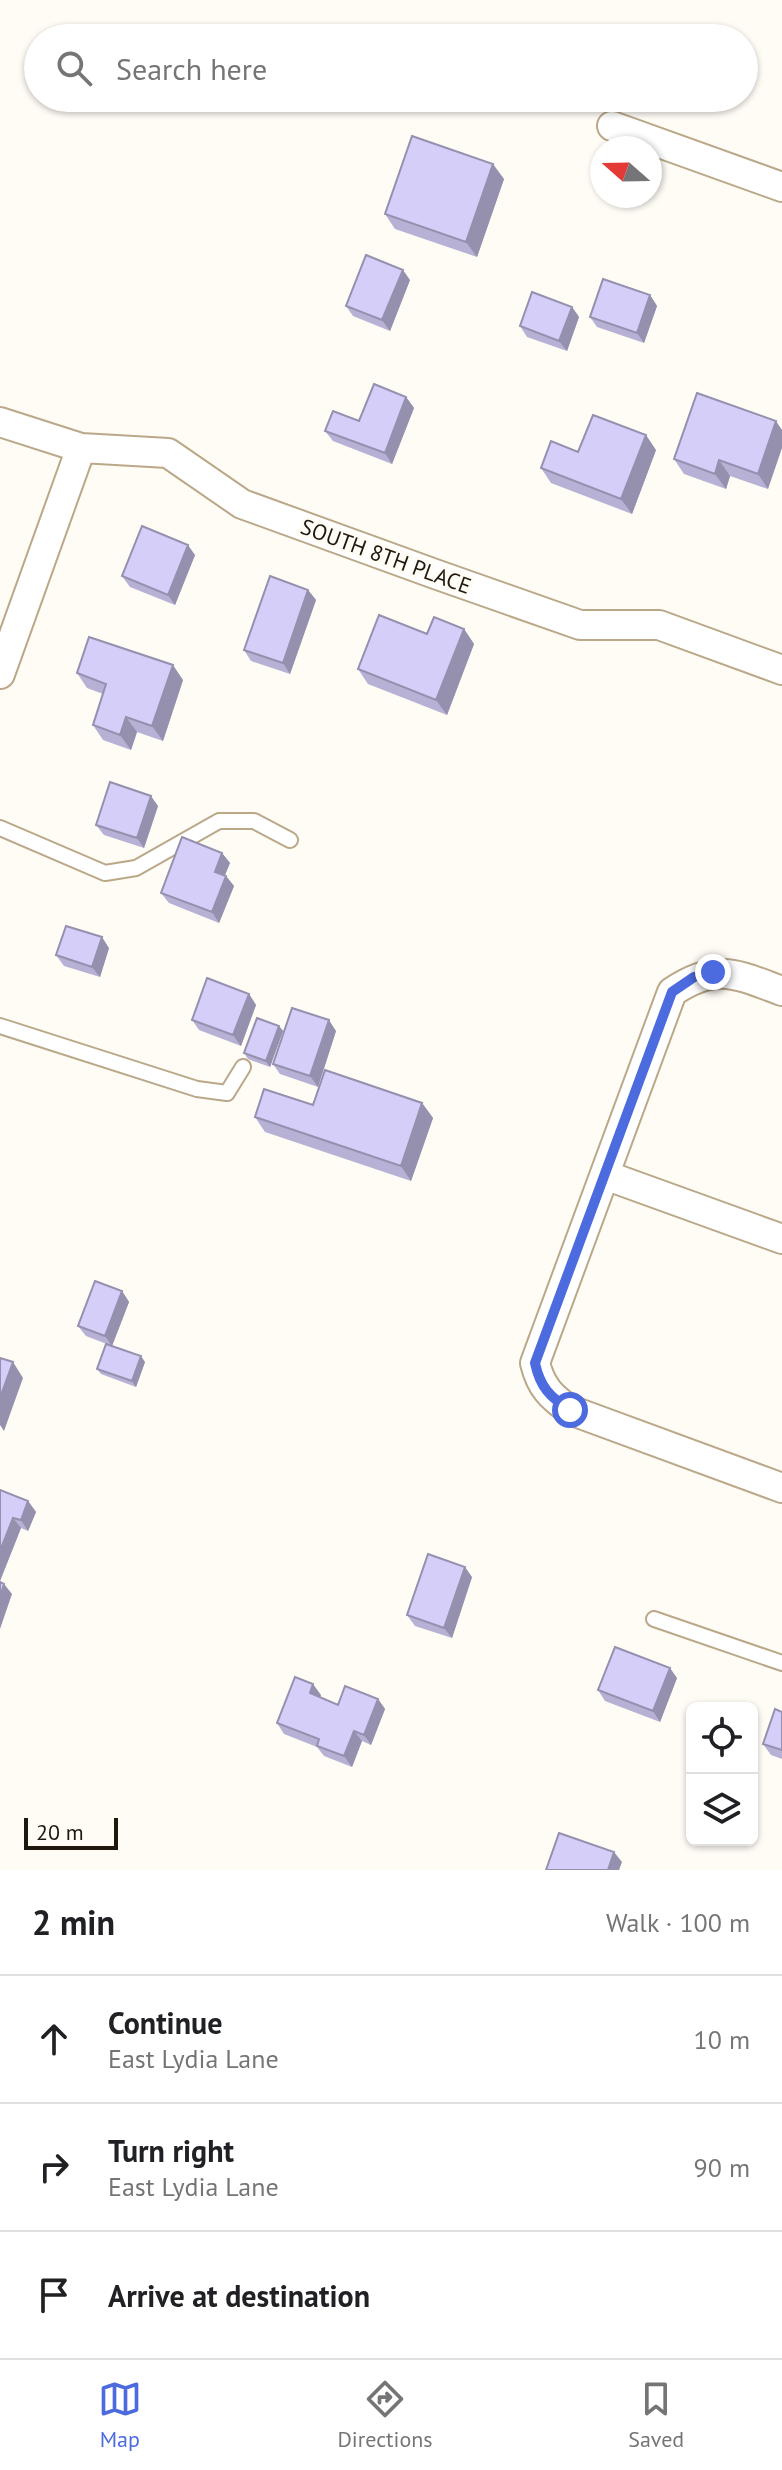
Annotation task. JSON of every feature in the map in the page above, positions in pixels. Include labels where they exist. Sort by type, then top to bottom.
[{"type":"street","points":[[612,126],[782,187]]},
{"type":"street","name":"SOUTH 8TH PLACE","points":[[0,422],[81,448],[168,453],[242,504],[450,580],[580,625],[659,625],[782,670]]},
{"type":"street","points":[[0,674],[81,448]]},
{"type":"street","points":[[782,991],[737,975],[713,972],[694,977],[672,992],[535,1363],[539,1382],[551,1397],[570,1410],[782,1488]]},
{"type":"street","points":[[605,1175],[782,1239]]},
{"type":"lane","points":[[0,828],[105,873],[136,868],[219,821],[254,821],[290,840]]},
{"type":"lane","points":[[0,1026],[197,1089],[227,1093],[243,1067]]},
{"type":"lane","points":[[654,1619],[782,1663]]},
{"type":"building","points":[[412,136],[493,164],[466,242],[385,214]]},
{"type":"building","points":[[366,255],[403,270],[382,320],[346,306]]},
{"type":"building","points":[[603,279],[650,295],[637,333],[590,317]]},
{"type":"building","points":[[532,292],[572,307],[559,341],[520,326]]},
{"type":"building","points":[[374,384],[406,397],[385,453],[325,431],[333,411],[359,421]]},
{"type":"building","points":[[697,393],[776,421],[758,474],[719,460],[715,474],[674,459]]},
{"type":"building","points":[[593,415],[646,435],[621,499],[541,468],[551,441],[578,452]]},
{"type":"building","points":[[142,526],[188,545],[168,595],[122,576]]},
{"type":"building","points":[[270,576],[308,590],[283,663],[244,650]]},
{"type":"building","points":[[379,615],[427,634],[434,617],[464,629],[436,700],[358,669]]},
{"type":"building","points":[[89,637],[173,665],[152,726],[126,717],[120,735],[93,725],[106,684],[77,673]]},
{"type":"building","points":[[110,782],[151,796],[137,838],[96,825]]},
{"type":"building","points":[[182,837],[222,853],[215,872],[226,876],[212,912],[161,893]]},
{"type":"building","points":[[66,926],[102,937],[92,967],[56,955]]},
{"type":"building","points":[[207,978],[249,994],[233,1035],[192,1020]]},
{"type":"building","points":[[292,1008],[329,1020],[310,1076],[273,1064]]},
{"type":"building","points":[[257,1018],[279,1026],[266,1061],[244,1053]]},
{"type":"building","points":[[325,1070],[422,1103],[401,1166],[255,1117],[264,1089],[313,1105]]},
{"type":"building","points":[[95,1281],[122,1291],[105,1336],[78,1326]]},
{"type":"building","points":[[106,1344],[141,1356],[132,1381],[97,1369]]},
{"type":"building","points":[[0,1358],[13,1362],[0,1398]]},
{"type":"building","points":[[0,1490],[28,1501],[21,1520],[13,1518],[0,1551]]},
{"type":"building","points":[[428,1554],[465,1567],[444,1628],[407,1615]]},
{"type":"building","points":[[615,1647],[670,1668],[653,1711],[598,1690]]},
{"type":"building","points":[[295,1677],[313,1684],[310,1693],[338,1705],[345,1686],[378,1699],[364,1735],[354,1731],[344,1756],[317,1746],[319,1739],[277,1723]]},
{"type":"building","points":[[775,1709],[782,1712],[782,1750],[763,1744]]},
{"type":"building","points":[[559,1833],[614,1852],[608,1870],[546,1870]]},
{"type":"route","points":[[570,1410],[551,1397],[539,1382],[535,1363],[672,992],[694,977],[713,972]]}]
